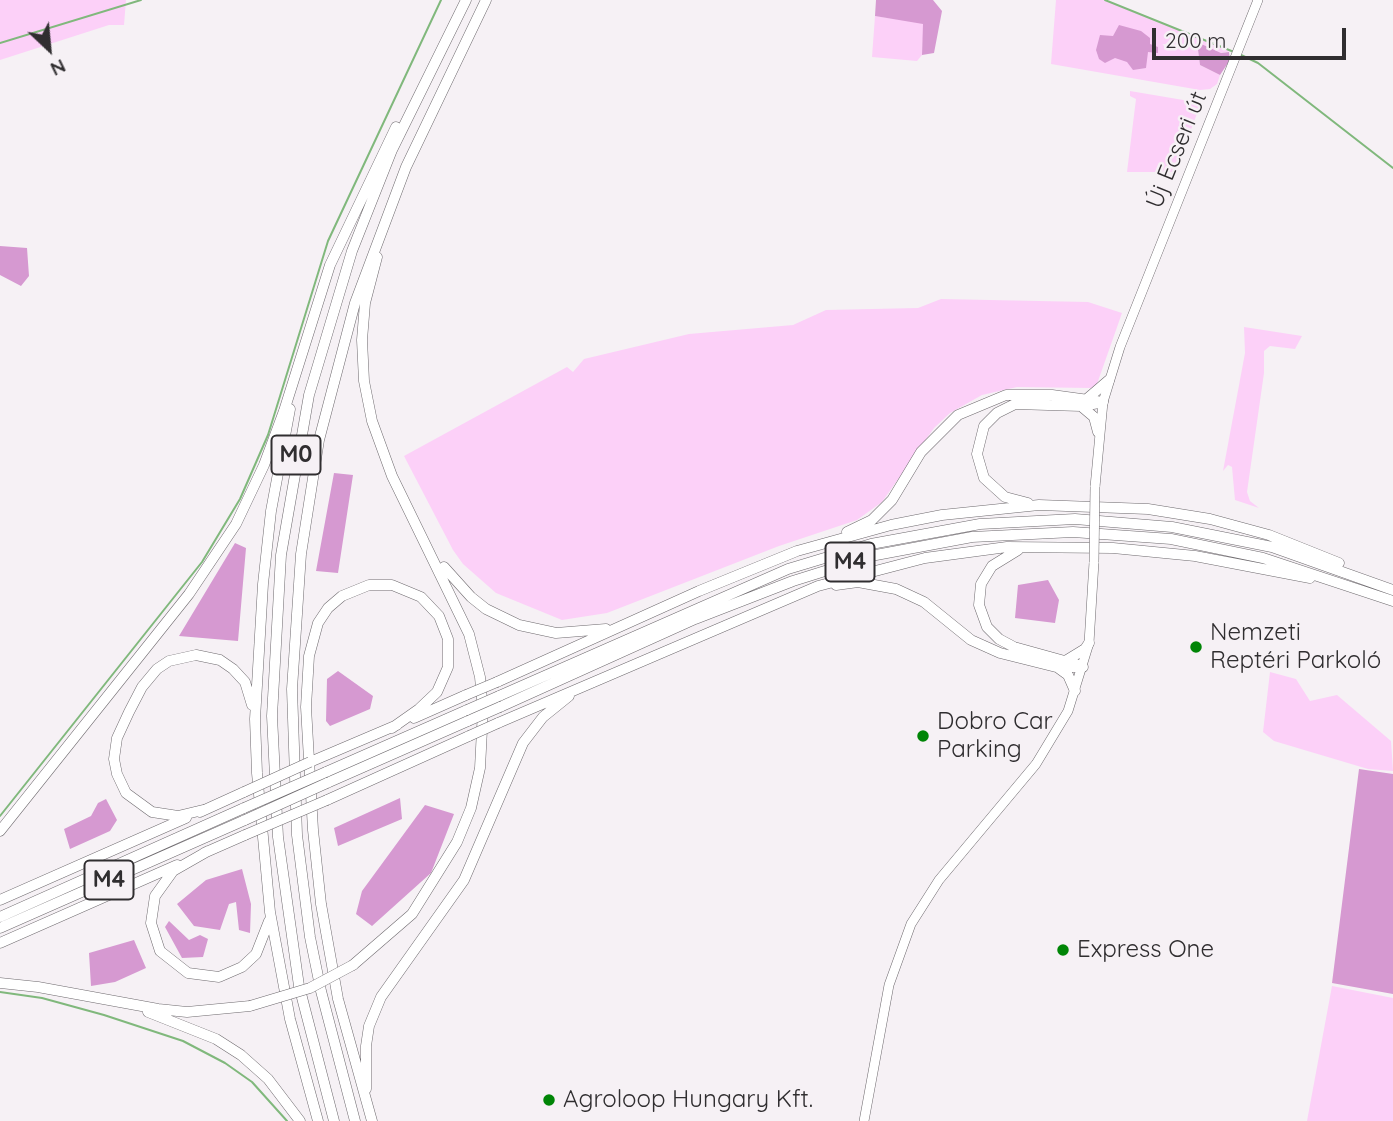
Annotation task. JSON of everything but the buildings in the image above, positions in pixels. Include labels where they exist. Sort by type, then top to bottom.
[{"type":"highway","name":"M0","points":[[334,1121],[299,986],[279,848],[272,716],[278,586],[295,461],[328,322],[368,208],[420,92],[466,0]]},
{"type":"highway","name":"M0","points":[[355,1121],[321,991],[300,869],[292,761],[292,656],[301,554],[319,440],[344,336],[386,215],[486,0]]},
{"type":"highway","points":[[0,831],[188,594],[225,542],[264,465],[343,234],[403,114],[420,92]]},
{"type":"highway","points":[[0,983],[38,987],[127,1005],[187,1012],[250,1006],[310,988],[353,965],[388,937],[429,891],[464,826],[480,768],[483,710],[477,662],[469,634],[380,446],[364,381],[365,303],[386,215]]},
{"type":"highway","points":[[303,354],[271,511],[263,584],[256,719],[259,811],[270,912],[290,1019],[318,1121]]},
{"type":"highway","points":[[829,541],[872,520],[892,500],[921,452],[958,415],[1006,395],[1085,402],[1109,380]]},
{"type":"highway","points":[[1085,402],[1094,417],[1098,432]]},
{"type":"highway","points":[[1039,505],[1006,498],[989,485],[978,463],[980,436],[997,413],[1015,404],[1103,402]]},
{"type":"highway","points":[[0,900],[748,569],[829,541],[942,515],[1039,505],[1122,506],[1210,519],[1307,550],[1368,574],[1378,590],[1355,593],[1307,577],[1195,556],[1113,548],[1031,547],[980,550],[925,558],[818,586],[607,675],[0,943]]},
{"type":"highway","name":"M4","points":[[0,928],[244,814],[499,701],[793,581],[876,555],[972,537],[1073,532],[1171,539],[1263,558],[1378,590],[1393,590]]},
{"type":"highway","points":[[428,544],[457,584],[486,609],[504,619],[556,633],[579,633],[622,624]]},
{"type":"highway","points":[[1031,547],[1007,555],[986,574],[979,598],[982,617],[993,634],[1007,643],[1083,667]]},
{"type":"highway","points":[[818,586],[859,582],[896,589],[924,602],[971,640],[988,648],[1056,667],[1083,667]]},
{"type":"highway","points":[[371,1121],[343,1020],[321,904],[313,830],[306,707],[309,656],[318,624],[328,608],[342,596],[376,584],[398,586],[421,597],[439,616],[448,639],[448,667],[437,692],[419,709],[391,728]]},
{"type":"highway","name":"M4","points":[[1378,590],[1393,601]]},
{"type":"highway","points":[[1067,660],[1085,649],[1089,643]]},
{"type":"highway","points":[[203,810],[178,816],[152,812],[126,793],[117,774],[114,759],[117,738],[142,687],[157,668],[169,661],[196,655],[209,657],[228,665],[245,682],[256,719]]},
{"type":"highway","points":[[1056,667],[1068,675],[1075,691]]},
{"type":"highway","points":[[371,1121],[365,1054],[369,1026],[381,997],[464,880],[508,772],[530,732],[569,696],[607,675]]},
{"type":"highway","name":"M4","points":[[0,917],[244,814]]},
{"type":"highway","points":[[208,851],[173,872],[155,896],[151,909],[154,939],[169,960],[197,975],[219,977],[232,972],[256,954],[265,937],[270,912]]},
{"type":"highway","points":[[127,1005],[182,1024],[241,1055],[268,1079],[300,1121]]},
{"type":"main road","name":"Új Ecseri út","points":[[864,1121],[889,985],[908,932],[940,880],[1036,764],[1068,711],[1089,643],[1098,432],[1103,402],[1155,254],[1258,0]]},
{"type":"shaded area","points":[[0,0],[126,0],[124,25],[109,25],[0,60]]},
{"type":"shaded area","points":[[876,0],[933,0],[942,11],[934,53],[922,55],[923,24],[875,16]]},
{"type":"shaded area","points":[[1056,0],[1105,0],[1231,51],[1221,53],[1197,42],[1200,65],[1220,75],[1217,84],[1210,89],[1200,90],[1051,64]]},
{"type":"shaded area","points":[[875,16],[924,23],[922,55],[917,61],[872,57]]},
{"type":"shaded area","points":[[1119,25],[1141,31],[1150,38],[1150,44],[1158,47],[1158,53],[1148,52],[1146,68],[1133,70],[1127,62],[1115,58],[1105,63],[1099,59],[1096,50],[1100,35],[1113,36]]},
{"type":"shaded area","points":[[1197,42],[1221,53],[1229,52],[1230,60],[1220,75],[1200,65]]},
{"type":"shaded area","points":[[1130,91],[1201,103],[1175,172],[1127,172],[1136,99],[1130,96]]},
{"type":"shaded area","points":[[0,246],[27,248],[29,276],[21,286],[0,275]]},
{"type":"shaded area","points":[[941,299],[1088,302],[1122,313],[1097,384],[1091,388],[1017,387],[982,395],[950,413],[934,428],[882,502],[857,520],[779,546],[607,613],[562,620],[496,593],[463,564],[453,550],[404,456],[567,367],[573,372],[584,359],[689,334],[793,325],[826,310],[918,308]]},
{"type":"shaded area","points":[[1244,327],[1302,336],[1295,349],[1270,346],[1264,351],[1264,373],[1247,492],[1250,501],[1259,508],[1235,500],[1232,467],[1228,465],[1223,471],[1245,353]]},
{"type":"shaded area","points":[[334,473],[353,475],[338,573],[316,571]]},
{"type":"shaded area","points":[[235,543],[246,548],[238,641],[179,636]]},
{"type":"shaded area","points":[[1048,580],[1059,600],[1055,623],[1015,618],[1018,585]]},
{"type":"shaded area","points":[[338,671],[373,696],[370,709],[330,726],[326,721],[327,679]]},
{"type":"shaded area","points":[[1270,672],[1296,679],[1310,701],[1337,695],[1391,741],[1393,771],[1368,769],[1274,741],[1263,732]]},
{"type":"shaded area","points":[[1359,769],[1393,774],[1393,994],[1332,983]]},
{"type":"shaded area","points":[[400,798],[402,819],[338,846],[334,828]]},
{"type":"shaded area","points":[[106,799],[117,820],[110,831],[70,849],[64,829],[91,816],[98,803]]},
{"type":"shaded area","points":[[425,805],[454,814],[431,873],[372,926],[356,914],[362,891]]},
{"type":"shaded area","points":[[242,869],[251,904],[250,933],[239,930],[236,902],[229,904],[220,930],[194,926],[177,904],[206,880]]},
{"type":"shaded area","points":[[169,921],[189,940],[200,935],[208,939],[203,957],[182,958],[165,927]]},
{"type":"shaded area","points":[[134,940],[146,968],[115,982],[91,986],[89,953]]},
{"type":"shaded area","points":[[1332,986],[1393,998],[1393,1121],[1307,1121]]},
{"type":"waterway","points":[[0,43],[141,0]]},
{"type":"waterway","points":[[0,816],[202,562],[240,499],[268,435],[328,241],[441,0]]},
{"type":"waterway","points":[[1105,0],[1234,52]]},
{"type":"waterway","points":[[1239,54],[1258,63],[1393,168]]},
{"type":"waterway","points":[[0,992],[42,998],[183,1041],[225,1063],[252,1082],[287,1121]]},
{"type":"place","name":"Nemzeti Reptéri Parkoló","points":[[1196,647]]},
{"type":"place","name":"Dobro Car Parking","points":[[923,736]]},
{"type":"place","name":"Express One","points":[[1063,950]]},
{"type":"place","name":"Agroloop Hungary Kft.","points":[[549,1100]]}]
